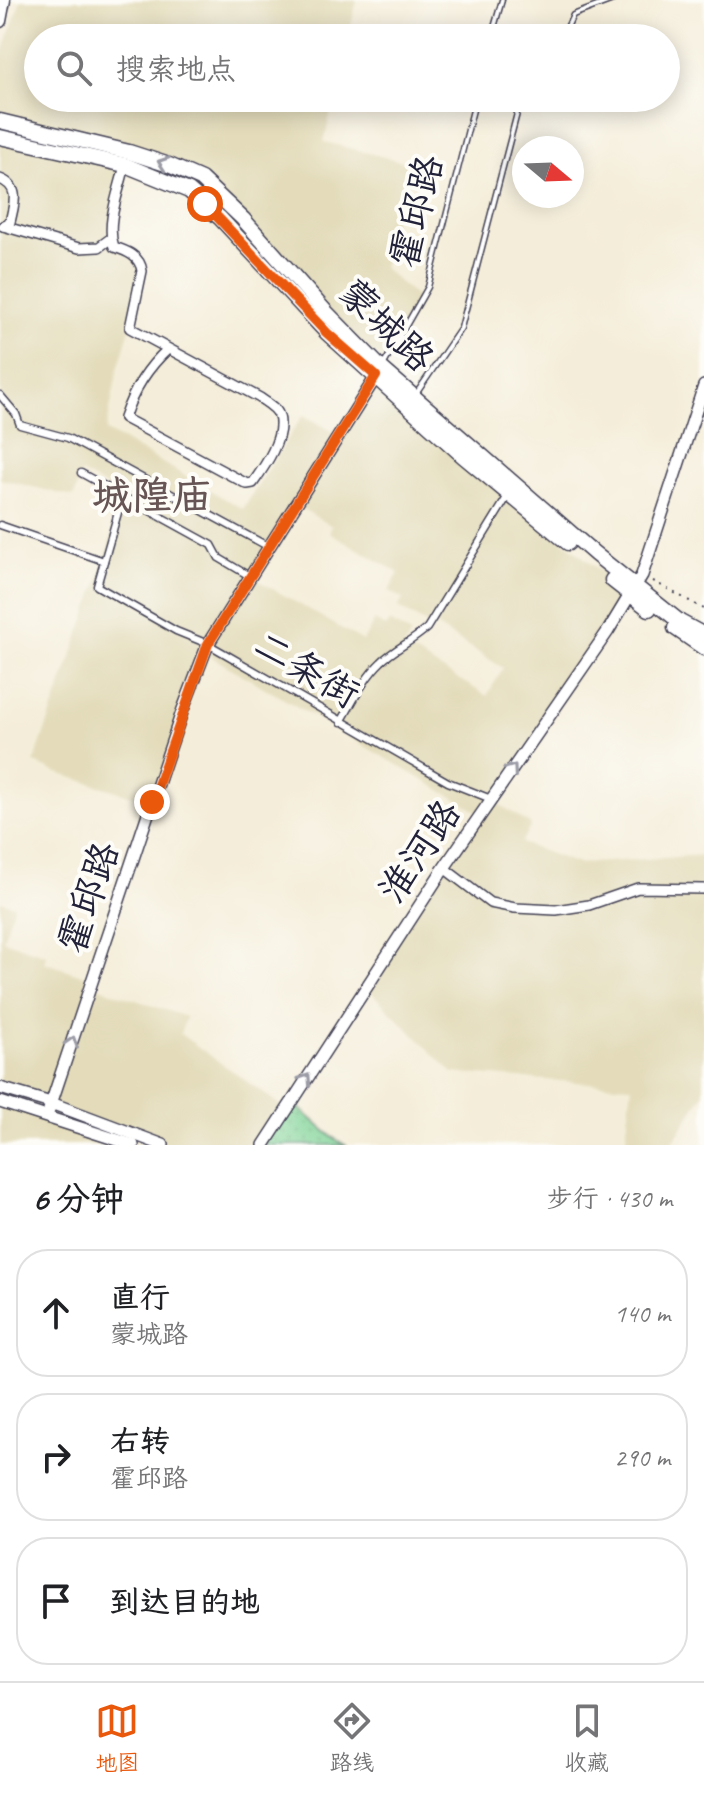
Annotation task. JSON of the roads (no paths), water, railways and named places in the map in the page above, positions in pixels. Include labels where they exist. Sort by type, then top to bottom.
[{"type":"main road","points":[[0,21],[4,0]]},
{"type":"main road","name":"蒙城路","points":[[0,121],[129,152],[201,179],[243,219],[379,372],[509,494],[636,586],[704,648]]},
{"type":"main road","name":"蒙城路","points":[[0,137],[125,165],[177,185],[205,204],[327,333],[415,397],[636,586],[680,622],[704,635]]},
{"type":"street","points":[[125,165],[110,239],[114,247],[124,250],[141,264],[130,328],[275,408],[279,416],[279,432],[264,467],[253,483],[247,484],[124,418],[140,382],[152,364],[168,349]]},
{"type":"street","points":[[0,179],[11,185],[15,192],[10,222],[1,226]]},
{"type":"street","points":[[1,226],[79,248],[99,247],[110,239]]},
{"type":"street","name":"霍邱路","points":[[47,1116],[182,712],[208,644],[379,372]]},
{"type":"street","name":"淮河路","points":[[264,1145],[444,868],[636,586],[704,386]]},
{"type":"street","points":[[0,395],[16,414],[20,425],[68,438],[269,547]]},
{"type":"street","points":[[81,473],[212,545],[217,556],[251,577]]},
{"type":"street","points":[[341,722],[378,664],[427,628],[509,494]]},
{"type":"street","points":[[0,525],[104,561],[123,495]]},
{"type":"street","name":"二条街","points":[[104,561],[97,586],[176,631],[208,644],[448,782],[491,799]]},
{"type":"street","points":[[444,868],[490,903],[515,908],[556,910],[589,905],[638,888],[704,889]]},
{"type":"street","points":[[0,1088],[51,1103],[163,1145]]},
{"type":"street","points":[[0,1102],[133,1145]]},
{"type":"lane","points":[[495,24],[502,0]]},
{"type":"lane","points":[[569,24],[573,15],[613,0]]},
{"type":"lane","name":"霍邱路","points":[[379,372],[428,287],[472,112]]},
{"type":"lane","points":[[415,397],[461,328],[517,112]]},
{"type":"district","name":"城隍庙","points":[[152,495]]}]
